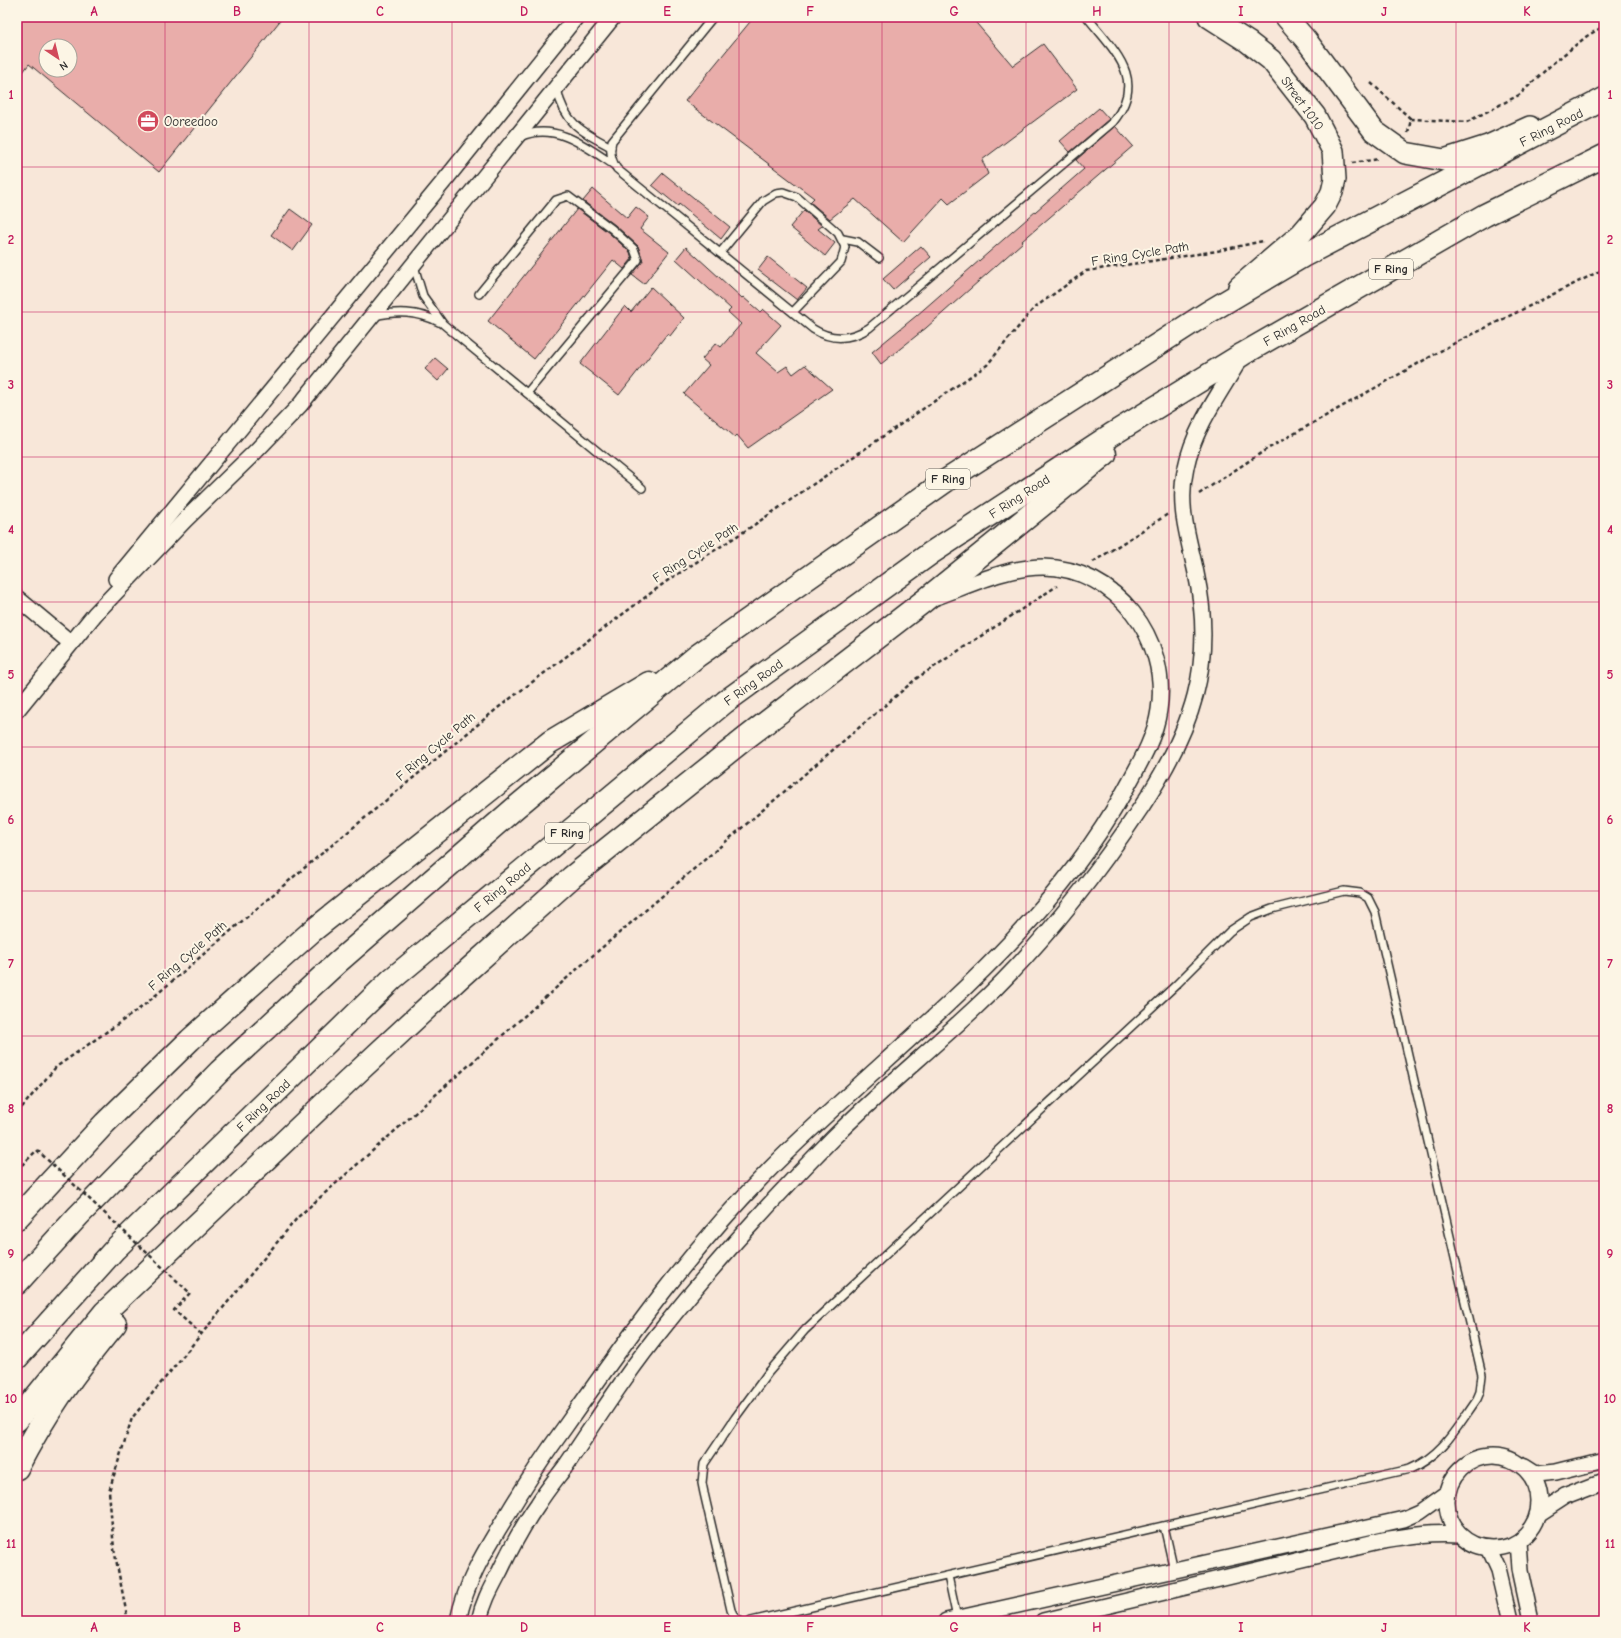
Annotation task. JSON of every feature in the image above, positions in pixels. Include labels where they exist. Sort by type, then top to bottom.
[{"type":"highway","name":"F Ring Road","points":[[17,1283],[78,1216],[225,1066],[338,962],[509,813],[697,656],[947,480],[1207,313],[1303,256],[1604,100]]},
{"type":"highway","name":"F Ring Road","points":[[17,1358],[115,1249],[392,978],[725,702],[931,554],[1110,435],[1243,354],[1485,215],[1604,156]]},
{"type":"highway","points":[[17,1420],[105,1312],[209,1215],[347,1082],[458,979],[572,877],[746,738],[924,601],[1184,390]]},
{"type":"highway","points":[[17,1218],[105,1123],[190,1040],[311,932],[550,742],[593,715],[697,656]]},
{"type":"highway","points":[[17,1468],[28,1447],[69,1383],[113,1326],[209,1215]]},
{"type":"street","points":[[95,614],[112,583],[445,180],[576,17]]},
{"type":"street","points":[[17,710],[95,614],[185,520],[278,430],[613,17]]},
{"type":"street","name":"Street 1010","points":[[1207,313],[1301,234],[1325,206],[1332,192],[1335,179],[1333,151],[1315,116],[1271,60],[1248,42],[1209,17]]},
{"type":"street","points":[[1286,17],[1306,40],[1374,131],[1405,153],[1444,160],[1488,146],[1604,95]]},
{"type":"street","points":[[479,1621],[486,1595],[514,1542],[610,1398],[660,1331],[713,1266],[836,1135],[905,1070],[977,1007],[1023,960],[1066,911],[1142,805],[1170,758],[1186,722],[1196,693],[1203,663],[1201,602],[1184,524],[1182,505],[1186,466],[1198,429],[1243,354]]},
{"type":"street","points":[[458,1621],[468,1586],[476,1566],[514,1502],[630,1333],[664,1289],[710,1234],[775,1164],[946,1005],[1018,934],[1061,885],[1091,844],[1122,794],[1149,742],[1155,727],[1161,694],[1157,662],[1146,630],[1126,604],[1103,584],[1077,572],[1059,568],[1041,567],[1022,569],[924,601]]},
{"type":"street","points":[[17,598],[71,643]]},
{"type":"street","points":[[1122,794],[1142,805]]},
{"type":"street","points":[[1519,1464],[1528,1471],[1536,1486],[1540,1502],[1539,1513],[1529,1532],[1518,1542],[1499,1548],[1488,1548],[1472,1544],[1459,1534],[1448,1514],[1447,1503],[1448,1492],[1458,1472],[1476,1459],[1498,1456],[1509,1459],[1519,1464],[1536,1474],[1563,1471],[1604,1460]]},
{"type":"street","points":[[1539,1513],[1565,1496],[1604,1482]]},
{"type":"street","points":[[951,1620],[1001,1615],[1174,1570],[1404,1519],[1420,1512],[1448,1492]]},
{"type":"street","points":[[1043,1621],[1383,1540],[1426,1534],[1459,1534]]},
{"type":"street","points":[[1518,1542],[1520,1570],[1531,1621]]},
{"type":"street","points":[[1488,1548],[1498,1570],[1510,1621]]},
{"type":"lane","points":[[615,166],[611,159],[611,147],[616,136],[713,17]]},
{"type":"lane","points":[[514,139],[535,132],[556,133],[581,143],[615,166],[821,334],[841,338],[860,334],[1113,122],[1127,100],[1129,86],[1127,73],[1122,60],[1087,17]]},
{"type":"lane","points":[[556,87],[559,101],[565,114],[574,125],[585,134],[611,147]]},
{"type":"lane","points":[[720,253],[763,201],[776,193],[783,192],[797,198],[838,233],[843,239],[845,247],[841,262],[793,312]]},
{"type":"lane","points":[[478,294],[556,200],[568,196],[612,229],[634,249],[638,260],[527,393]]},
{"type":"lane","points":[[843,239],[858,242],[879,258]]},
{"type":"lane","points":[[414,263],[416,275],[423,296],[443,324],[642,488]]},
{"type":"lane","points":[[371,316],[396,312],[408,312],[420,314],[443,324]]},
{"type":"lane","points":[[740,1621],[735,1618],[731,1610],[702,1483],[702,1473],[709,1455],[768,1373],[805,1330],[1171,990],[1230,931],[1251,917],[1272,909],[1344,891],[1360,893],[1368,898],[1375,912],[1482,1375],[1480,1392],[1477,1399],[1440,1450],[1422,1464],[1410,1470],[750,1621]]},
{"type":"lane","points":[[1164,1526],[1174,1570]]},
{"type":"lane","points":[[948,1576],[951,1620]]},
{"type":"path","points":[[1371,83],[1411,119],[1467,122],[1519,95],[1552,64],[1587,36],[1604,26]]},
{"type":"path","points":[[1333,165],[1405,153],[1411,119]]},
{"type":"path","name":"F Ring Cycle Path","points":[[17,1113],[56,1067],[142,1007],[297,874],[499,707],[667,581],[757,523],[987,366],[1034,308],[1073,280],[1086,271],[1217,251],[1266,240]]},
{"type":"path","points":[[128,1621],[114,1549],[109,1491],[132,1418],[298,1217],[584,963],[917,678],[1267,449],[1451,345],[1604,269]]},
{"type":"path","points":[[17,1166],[20,1168],[37,1150],[190,1293],[174,1310],[201,1334]]},
{"type":"building","name":"Ooreedoo","points":[[17,17],[283,17],[159,172],[46,78],[78,78],[78,38],[38,38],[38,71],[29,64],[17,80]]},
{"type":"building","points":[[754,17],[971,17],[1013,66],[1043,44],[1077,89],[982,160],[988,174],[949,204],[943,198],[903,242],[855,199],[830,219],[810,202],[814,198],[685,101]]},
{"type":"building","points":[[1099,108],[1109,119],[1070,152],[1060,141]]},
{"type":"building","points":[[1115,126],[1133,146],[1022,241],[1023,242],[926,328],[881,364],[872,352],[916,316],[1084,169],[1076,160]]},
{"type":"building","points":[[663,173],[730,227],[721,239],[679,204],[678,206],[652,185]]},
{"type":"building","points":[[593,189],[627,218],[636,207],[649,217],[640,229],[669,252],[644,284],[632,275],[643,261],[638,246],[615,225],[583,201]]},
{"type":"building","points":[[290,209],[312,225],[293,251],[271,235]]},
{"type":"building","points":[[577,209],[609,233],[630,252],[632,259],[624,269],[613,260],[534,359],[488,321]]},
{"type":"building","points":[[804,210],[822,226],[818,229],[835,243],[825,256],[790,227]]},
{"type":"building","points":[[921,246],[931,257],[893,290],[883,279]]},
{"type":"building","points":[[686,247],[742,298],[743,297],[760,312],[763,309],[781,325],[756,353],[778,372],[787,366],[793,374],[805,365],[832,389],[748,448],[737,435],[735,437],[684,394],[709,365],[702,359],[716,343],[721,347],[741,324],[728,312],[731,309],[676,259]]},
{"type":"building","points":[[768,257],[807,288],[797,300],[758,270]]},
{"type":"building","points":[[651,287],[684,318],[670,336],[667,334],[619,395],[580,364],[625,306],[631,312]]},
{"type":"building","points":[[435,358],[448,369],[438,381],[425,369]]},
{"type":"place","name":"Ooreedoo","points":[[148,121]]}]
